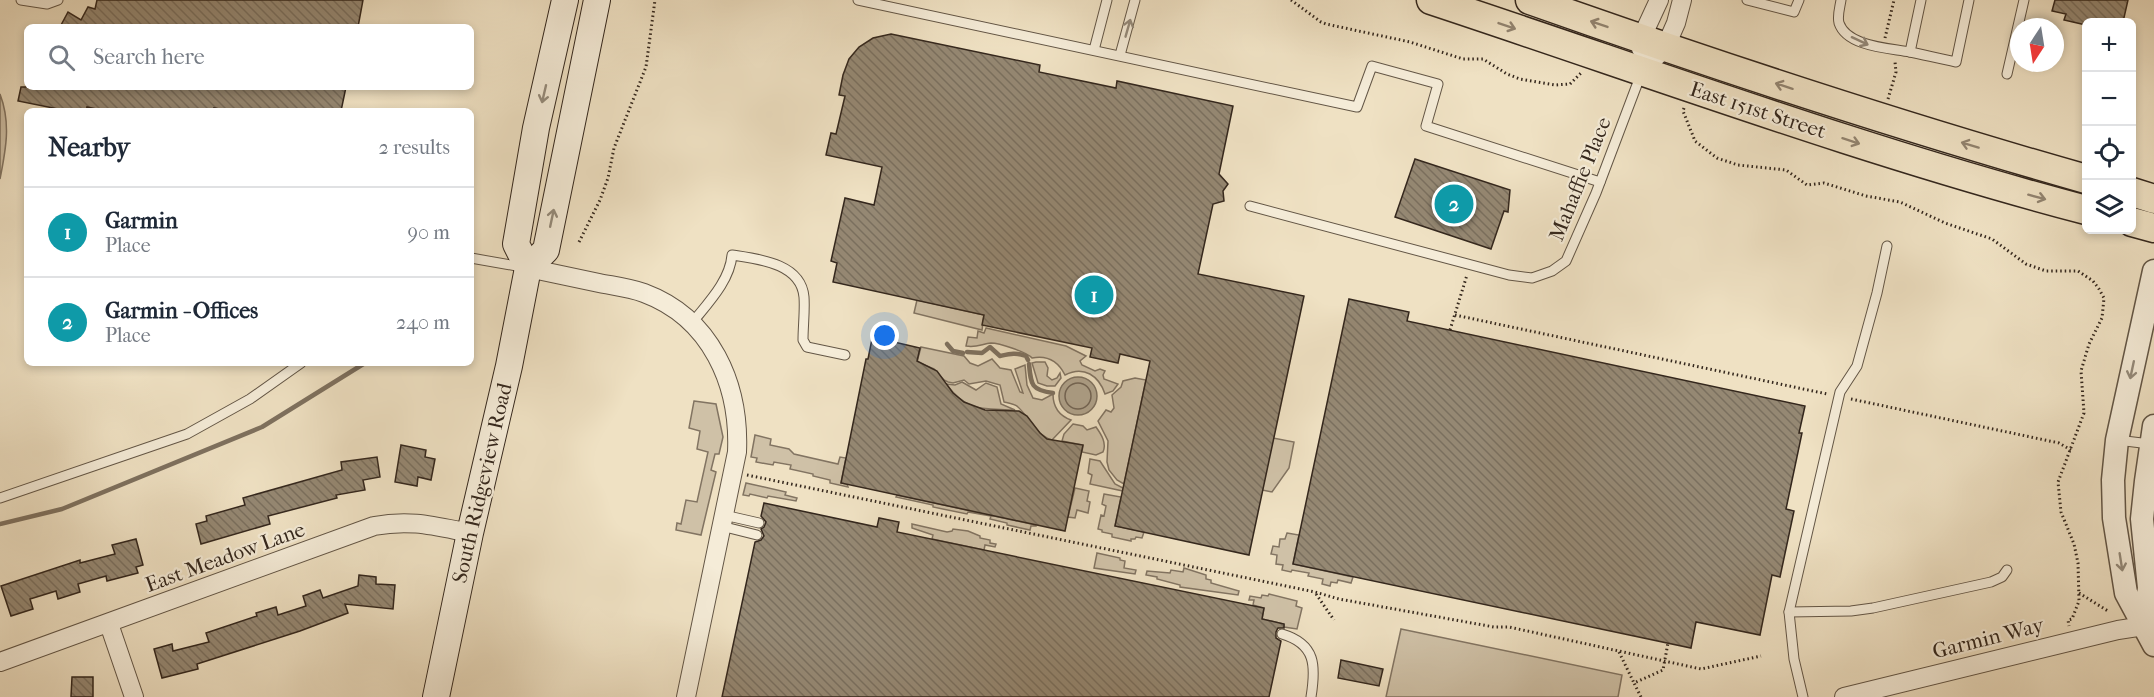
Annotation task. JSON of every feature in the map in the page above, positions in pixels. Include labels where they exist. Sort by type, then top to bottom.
[{"type":"main road","points":[[528,268],[516,244],[537,128],[565,0]]},
{"type":"main road","name":"South Ridgeview Road","points":[[436,697],[470,533],[509,366],[528,268],[546,250],[597,0]]},
{"type":"main road","name":"East 151st Street","points":[[1431,0],[1869,146],[2025,194],[2082,209]]},
{"type":"main road","name":"East 151st Street","points":[[1530,0],[1878,117],[2082,178]]},
{"type":"main road","points":[[2136,193],[2154,199]]},
{"type":"main road","points":[[2136,223],[2154,228]]},
{"type":"street","points":[[1641,71],[1653,43],[1659,0]]},
{"type":"street","points":[[1653,43],[1676,23],[1682,0]]},
{"type":"street","points":[[528,268],[643,293],[663,302],[692,323],[710,345],[723,368],[735,407],[738,425],[737,452],[686,697]]},
{"type":"street","points":[[2151,631],[2126,593],[2114,518],[2113,480],[2117,440],[2154,272]]},
{"type":"street","points":[[2151,631],[2142,519],[2153,438]]},
{"type":"street","name":"East Meadow Lane","points":[[0,662],[374,526],[394,522],[412,522],[470,533]]},
{"type":"street","points":[[109,624],[134,697]]},
{"type":"street","name":"Garmin Way","points":[[1844,697],[1894,691],[2118,630],[2151,631]]},
{"type":"lane","points":[[21,0],[47,4],[58,0]]},
{"type":"lane","points":[[858,0],[1357,107],[1372,66],[1438,84],[1426,126],[1600,182]]},
{"type":"lane","points":[[1094,50],[1107,0]]},
{"type":"lane","points":[[1120,55],[1135,0]]},
{"type":"lane","points":[[1747,0],[1794,12],[1799,0]]},
{"type":"lane","points":[[1841,0],[1839,25],[1847,34],[1874,46],[1956,62],[1970,0]]},
{"type":"lane","points":[[1910,52],[1922,0]]},
{"type":"lane","points":[[2007,74],[2024,0]]},
{"type":"lane","name":"Mahaffie Place","points":[[1250,206],[1509,275],[1532,278],[1552,271],[1566,261],[1600,182],[1641,71]]},
{"type":"lane","points":[[1803,697],[1794,659],[1789,612],[1839,396],[1857,366],[1887,246]]},
{"type":"lane","points":[[692,323],[728,274],[732,255],[760,260],[774,263],[786,270],[801,286],[804,296],[803,340],[807,347],[845,355]]},
{"type":"lane","points":[[474,259],[528,268]]},
{"type":"lane","points":[[0,498],[187,434],[250,399],[297,366]]},
{"type":"lane","points":[[2117,440],[2153,438]]},
{"type":"lane","points":[[722,521],[759,523]]},
{"type":"lane","points":[[722,521],[757,534]]},
{"type":"lane","points":[[1789,612],[1851,611],[1873,608],[1991,582],[2002,577],[2007,570]]},
{"type":"lane","points":[[1282,634],[1300,641],[1310,652],[1314,675],[1311,697]]},
{"type":"path","points":[[579,242],[600,200],[614,148],[646,67],[655,0]]},
{"type":"path","points":[[1291,0],[1321,22],[1416,44],[1463,59],[1483,59],[1520,80],[1555,85],[1570,84],[1583,69]]},
{"type":"path","points":[[1685,106],[1683,111],[1691,135],[1695,141],[1717,158],[1738,165],[1786,170],[1807,185],[1824,183],[1866,196],[1900,202],[1945,223],[1992,239],[2026,264],[2046,271],[2078,271],[2093,281],[2104,298],[2104,308],[2099,327],[2089,344],[2081,371],[2084,413],[2061,473],[2058,492],[2061,512],[2074,544],[2079,593],[2077,609],[2072,619],[2068,620],[2069,626]]},
{"type":"path","points":[[1450,330],[1470,264]]},
{"type":"path","points":[[1455,315],[2059,443],[2071,450]]},
{"type":"path","points":[[746,475],[1315,592],[1339,599],[1494,627],[1509,627],[1701,669],[1761,656]]},
{"type":"path","points":[[1315,592],[1334,620]]},
{"type":"path","points":[[2079,593],[2108,611]]},
{"type":"path","points":[[1634,683],[1663,670],[1668,644]]},
{"type":"path","points":[[1618,651],[1641,697]]},
{"type":"shaded area","points":[[0,94],[5,115],[6,147],[0,179]]},
{"type":"shaded area","points":[[917,300],[984,315],[982,330],[914,313]]},
{"type":"shaded area","points":[[986,328],[1066,346],[1086,356],[1080,361],[1082,365],[1095,371],[1100,369],[1105,371],[1104,379],[1118,384],[1113,391],[1105,394],[1095,377],[1078,371],[1065,375],[1059,366],[1047,358],[1032,358],[995,343],[966,346],[968,337],[977,338],[978,331],[984,333]]},
{"type":"shaded area","points":[[921,347],[964,356],[970,363],[978,366],[992,359],[1000,368],[1011,370],[1020,392],[1023,393],[1015,369],[1025,365],[1027,385],[1033,398],[1042,400],[1053,394],[1058,410],[1071,420],[1052,440],[1047,438],[1037,430],[1018,407],[1004,402],[1000,385],[986,381],[969,384],[964,380],[948,382],[934,369],[917,362]]},
{"type":"shaded area","points":[[1045,362],[1048,368],[1047,376],[1052,380],[1060,373],[1061,378],[1055,386],[1038,383],[1032,363]]},
{"type":"shaded area","points":[[1135,378],[1146,380],[1124,484],[1117,480],[1109,470],[1108,441],[1098,421],[1106,410],[1111,412],[1114,408],[1112,395],[1121,387],[1123,381]]},
{"type":"shaded area","points":[[962,382],[976,390],[986,383],[997,387],[1001,404],[1015,410],[984,409],[961,400],[946,384],[955,385]]},
{"type":"shaded area","points":[[694,401],[716,404],[723,437],[719,454],[715,454],[711,470],[716,472],[701,535],[676,530],[677,523],[681,524],[686,500],[697,502],[708,452],[697,449],[700,431],[689,428]]},
{"type":"shaded area","points":[[1073,424],[1083,426],[1087,430],[1096,427],[1104,442],[1103,452],[1096,455],[1082,452],[1083,445],[1062,441],[1064,434]]},
{"type":"shaded area","points":[[755,435],[771,439],[770,445],[789,449],[794,454],[838,464],[840,457],[846,458],[841,483],[847,484],[848,487],[830,483],[830,480],[813,476],[813,474],[790,469],[791,465],[756,462],[757,458],[751,457]]},
{"type":"shaded area","points":[[1273,438],[1294,442],[1289,468],[1272,492],[1262,490]]},
{"type":"shaded area","points":[[1090,459],[1100,461],[1115,484],[1123,488],[1123,491],[1090,484],[1092,475],[1088,473]]},
{"type":"shaded area","points":[[746,483],[786,492],[785,495],[797,498],[796,501],[768,496],[767,498],[750,494],[749,496],[743,495]]},
{"type":"shaded area","points":[[1075,488],[1089,491],[1087,501],[1090,502],[1088,513],[1077,510],[1075,518],[1068,517]]},
{"type":"shaded area","points":[[1104,494],[1121,497],[1115,526],[1144,532],[1142,538],[1136,537],[1131,541],[1112,537],[1112,534],[1098,529],[1106,506],[1102,504]]},
{"type":"shaded area","points":[[897,495],[1036,526],[1031,526],[1030,530],[1007,525],[1007,523],[990,519],[991,516],[933,507],[933,505],[896,497]]},
{"type":"shaded area","points":[[912,524],[947,532],[953,529],[968,531],[996,544],[995,547],[985,545],[984,550],[932,539],[933,535],[912,528]]},
{"type":"shaded area","points":[[1287,533],[1299,535],[1293,564],[1353,577],[1351,583],[1338,580],[1337,583],[1331,582],[1330,586],[1322,584],[1323,579],[1308,576],[1309,573],[1282,570],[1283,565],[1276,564],[1277,555],[1271,554],[1273,546],[1279,547],[1280,539],[1285,539]]},
{"type":"shaded area","points":[[1097,553],[1120,558],[1125,561],[1124,568],[1136,570],[1135,574],[1094,568]]},
{"type":"shaded area","points":[[1184,568],[1206,575],[1206,579],[1211,580],[1211,583],[1239,591],[1238,595],[1180,587],[1180,585],[1146,575],[1147,571],[1183,572]]},
{"type":"shaded area","points":[[1269,594],[1297,601],[1296,606],[1302,608],[1297,629],[1262,619],[1264,608],[1253,605],[1254,600],[1249,600],[1250,596],[1261,598],[1262,595],[1268,596]]},
{"type":"shaded area","points":[[1401,629],[1622,675],[1618,697],[1386,697]]},
{"type":"water","points":[[1078,377],[1091,383],[1097,396],[1091,409],[1078,415],[1065,409],[1059,396],[1065,383]]},
{"type":"building","points":[[97,0],[363,0],[359,24],[62,24],[68,12],[81,20],[88,7],[95,9]]},
{"type":"building","points":[[2055,0],[2128,0],[2124,18],[2082,18],[2082,24],[2064,20],[2066,14],[2052,11]]},
{"type":"building","points":[[891,34],[1040,65],[1039,72],[1116,88],[1117,81],[1233,106],[1219,174],[1228,184],[1223,191],[1224,201],[1213,204],[1198,274],[1304,296],[1249,555],[1115,526],[1150,361],[1120,354],[1118,363],[1090,357],[1092,348],[982,325],[984,315],[833,282],[837,263],[831,261],[845,198],[874,205],[882,167],[826,155],[831,133],[836,134],[845,96],[839,95],[843,75],[849,59],[859,47],[873,38]]},
{"type":"building","points":[[21,87],[24,87],[24,90],[345,90],[342,108],[53,108],[18,101]]},
{"type":"building","points":[[1415,159],[1510,190],[1508,212],[1504,211],[1491,249],[1395,217]]},
{"type":"building","points":[[1349,299],[1409,312],[1407,321],[1805,406],[1799,433],[1802,433],[1786,509],[1794,511],[1780,577],[1772,575],[1760,635],[1696,622],[1691,648],[1293,564]]},
{"type":"building","points":[[877,338],[920,348],[917,361],[937,371],[953,393],[964,402],[985,410],[1019,411],[1027,416],[1047,439],[1083,445],[1065,531],[841,483],[866,359],[868,359],[872,339]]},
{"type":"building","points":[[401,445],[426,450],[425,457],[435,459],[431,480],[418,477],[417,486],[395,482]]},
{"type":"building","points":[[377,457],[380,477],[363,480],[365,490],[336,495],[337,498],[268,516],[270,524],[201,544],[196,524],[207,521],[206,516],[245,505],[243,498],[342,470],[341,462]]},
{"type":"building","points":[[764,503],[877,527],[879,518],[899,522],[897,532],[1264,608],[1262,619],[1284,624],[1284,628],[1278,628],[1276,632],[1276,638],[1281,641],[1269,697],[722,697],[755,542],[764,536],[761,529],[766,522],[761,516]]},
{"type":"building","points":[[136,539],[143,565],[136,567],[138,573],[107,581],[106,576],[78,584],[80,592],[58,599],[56,591],[30,599],[33,609],[11,616],[1,586],[80,560],[80,563],[115,554],[112,545]]},
{"type":"building","points":[[359,575],[376,577],[376,584],[395,585],[393,609],[345,604],[348,613],[197,664],[198,669],[162,678],[154,649],[172,644],[173,651],[209,642],[206,633],[257,616],[256,613],[276,607],[278,615],[306,606],[303,596],[320,590],[323,598],[358,586]]},
{"type":"building","points":[[1341,660],[1383,669],[1379,686],[1338,678]]},
{"type":"building","points":[[72,677],[93,677],[93,697],[71,697]]},
{"type":"waterway","points":[[947,344],[953,351],[963,353]]},
{"type":"waterway","points":[[967,352],[982,353],[990,347],[1000,356],[1019,354],[1026,356],[1028,360]]},
{"type":"waterway","points":[[1029,364],[1030,377],[1036,388],[1053,393]]},
{"type":"waterway","points":[[0,524],[62,509],[262,427],[360,366]]},
{"type":"place","name":"Garmin - Offices","points":[[1454,204]]},
{"type":"place","name":"Garmin","points":[[1094,295]]}]
